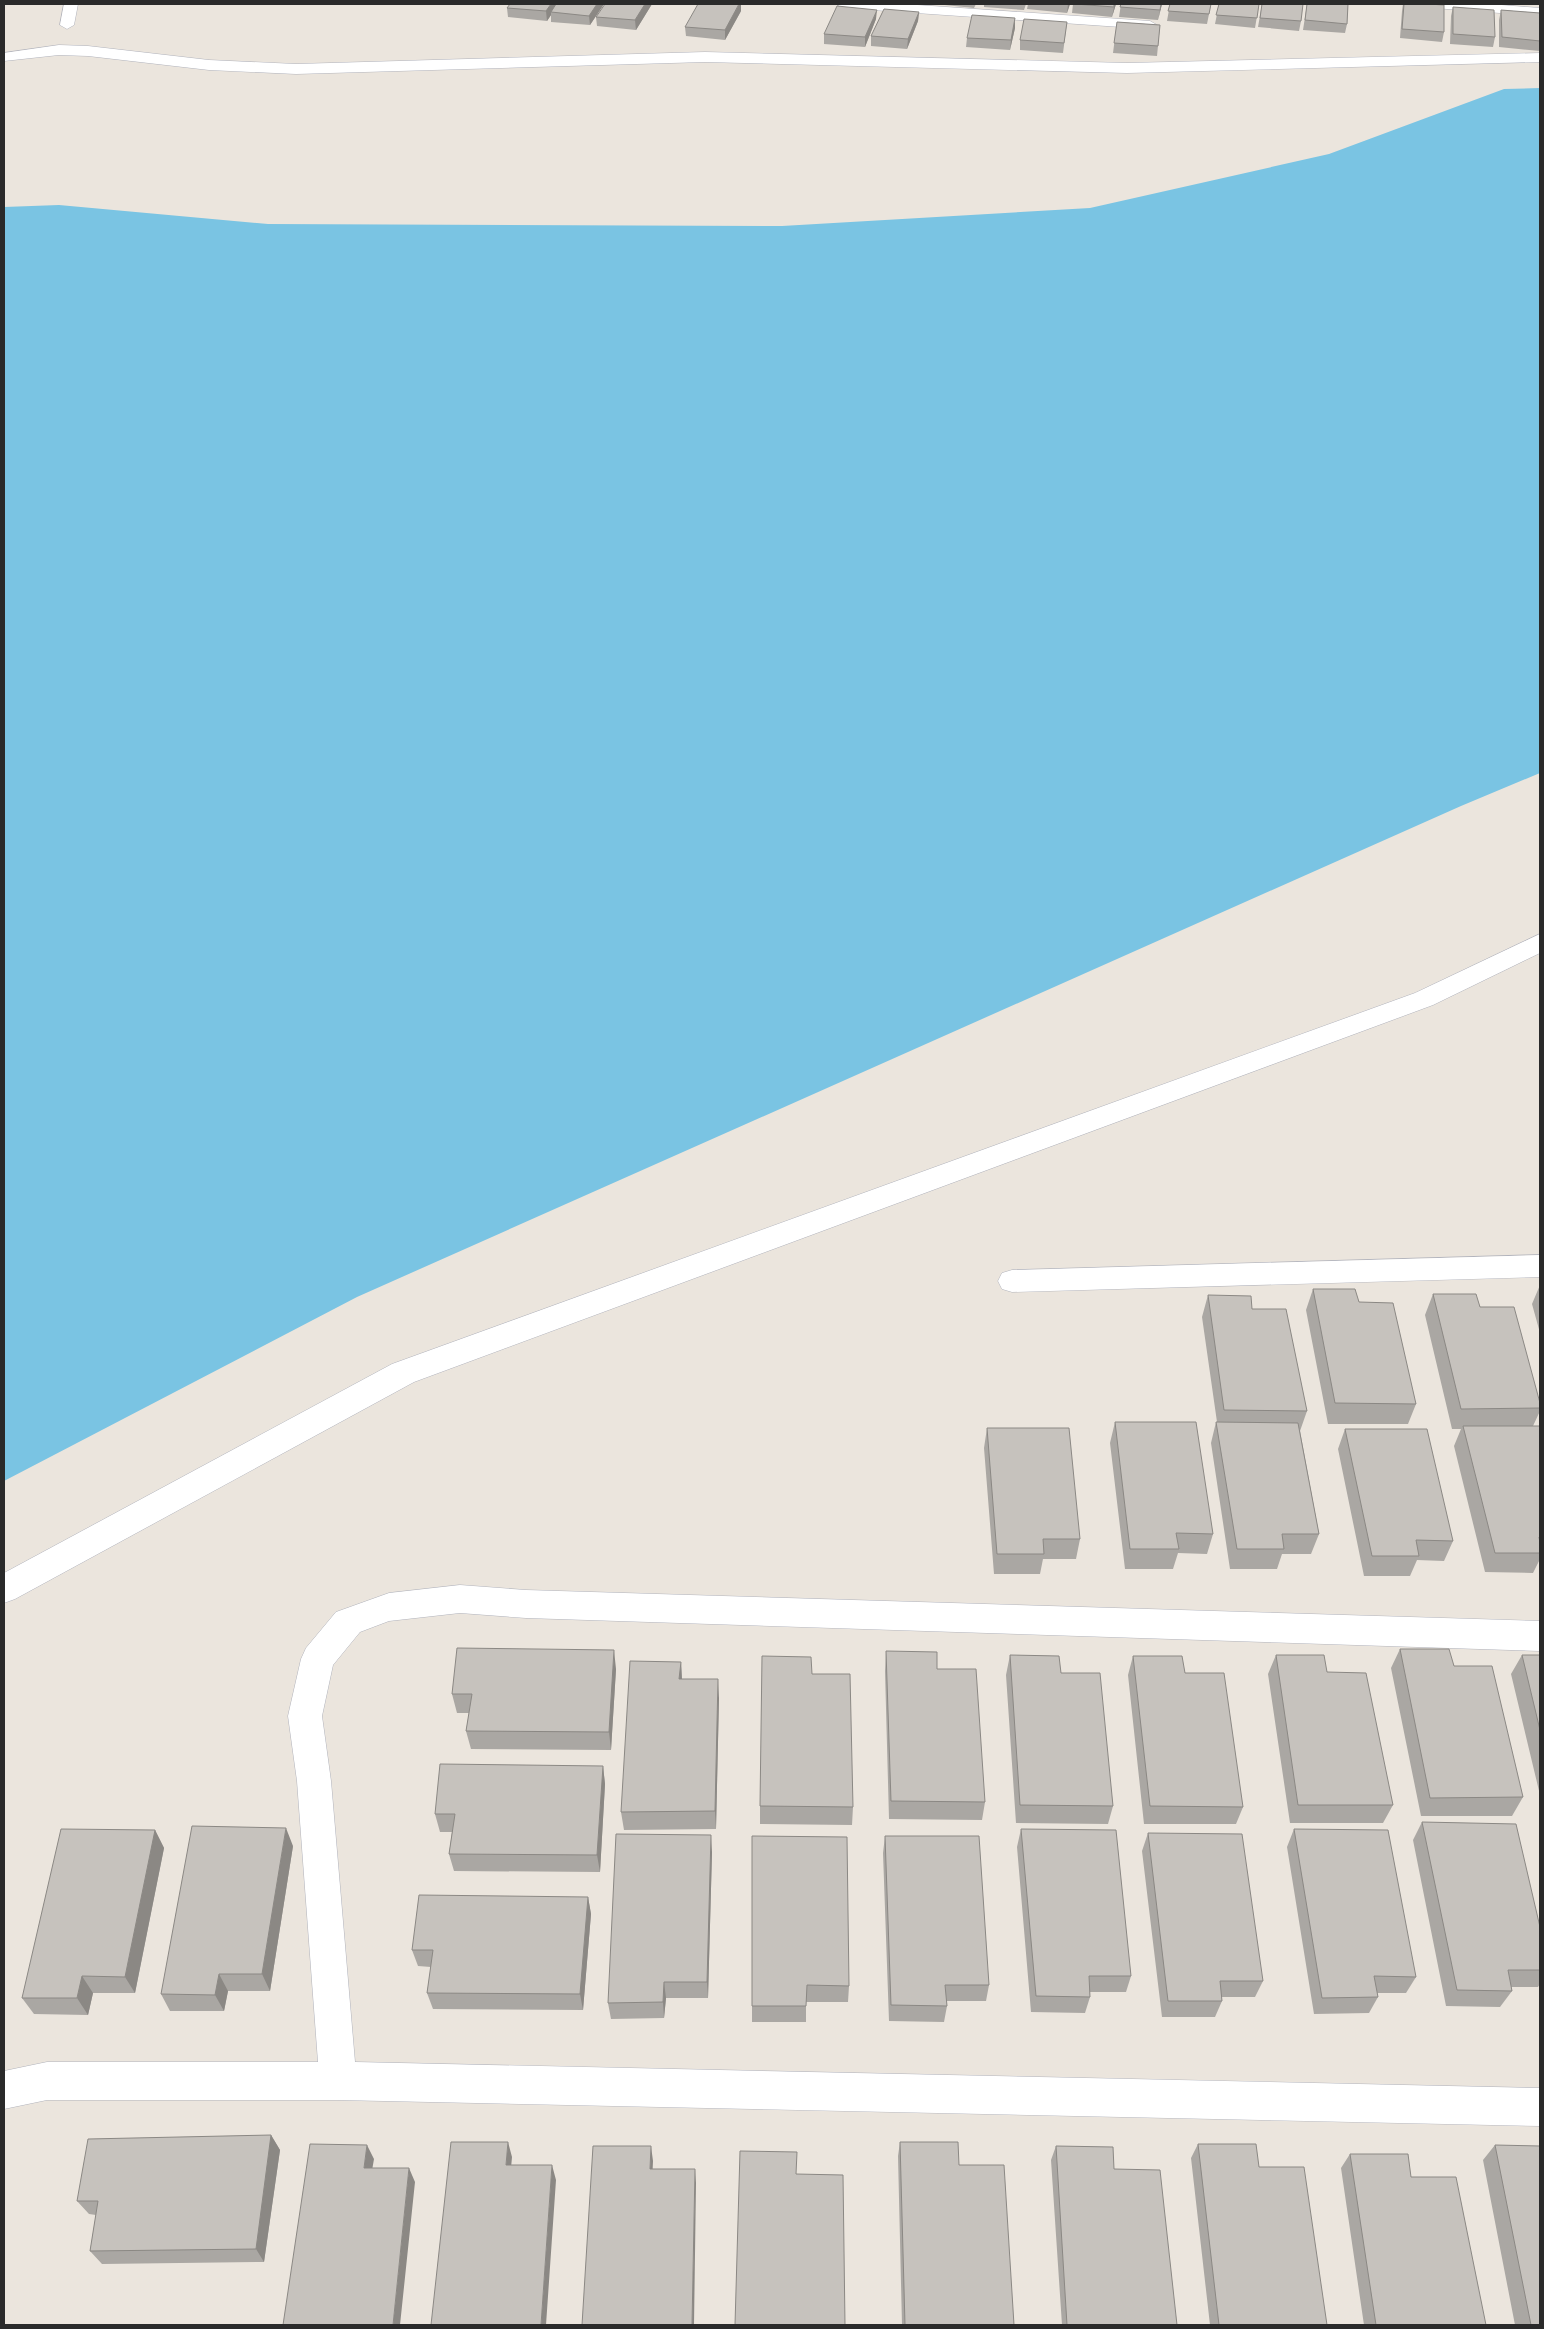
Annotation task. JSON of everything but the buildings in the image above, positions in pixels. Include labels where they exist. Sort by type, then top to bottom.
[{"type":"street","points":[[67,25],[71,4]]},
{"type":"street","points":[[843,4],[917,6],[1150,25]]},
{"type":"street","points":[[1434,4],[1540,12]]},
{"type":"street","points":[[4,57],[59,50],[88,51],[209,65],[296,69],[705,57],[1127,68],[1540,58]]},
{"type":"street","points":[[4,1589],[403,1373],[1415,1002],[1540,943]]},
{"type":"street","points":[[1012,1281],[1540,1266]]},
{"type":"street","points":[[338,2081],[314,1781],[305,1716],[318,1659],[348,1622],[389,1608],[460,1599],[526,1604],[1540,1636]]},
{"type":"street","points":[[4,2090],[47,2081],[338,2081],[1540,2108]]},
{"type":"water","points":[[1540,88],[1540,773],[1461,806],[357,1297],[4,1481],[4,207],[59,205],[268,224],[782,226],[1090,208],[1329,154],[1504,89]]}]
